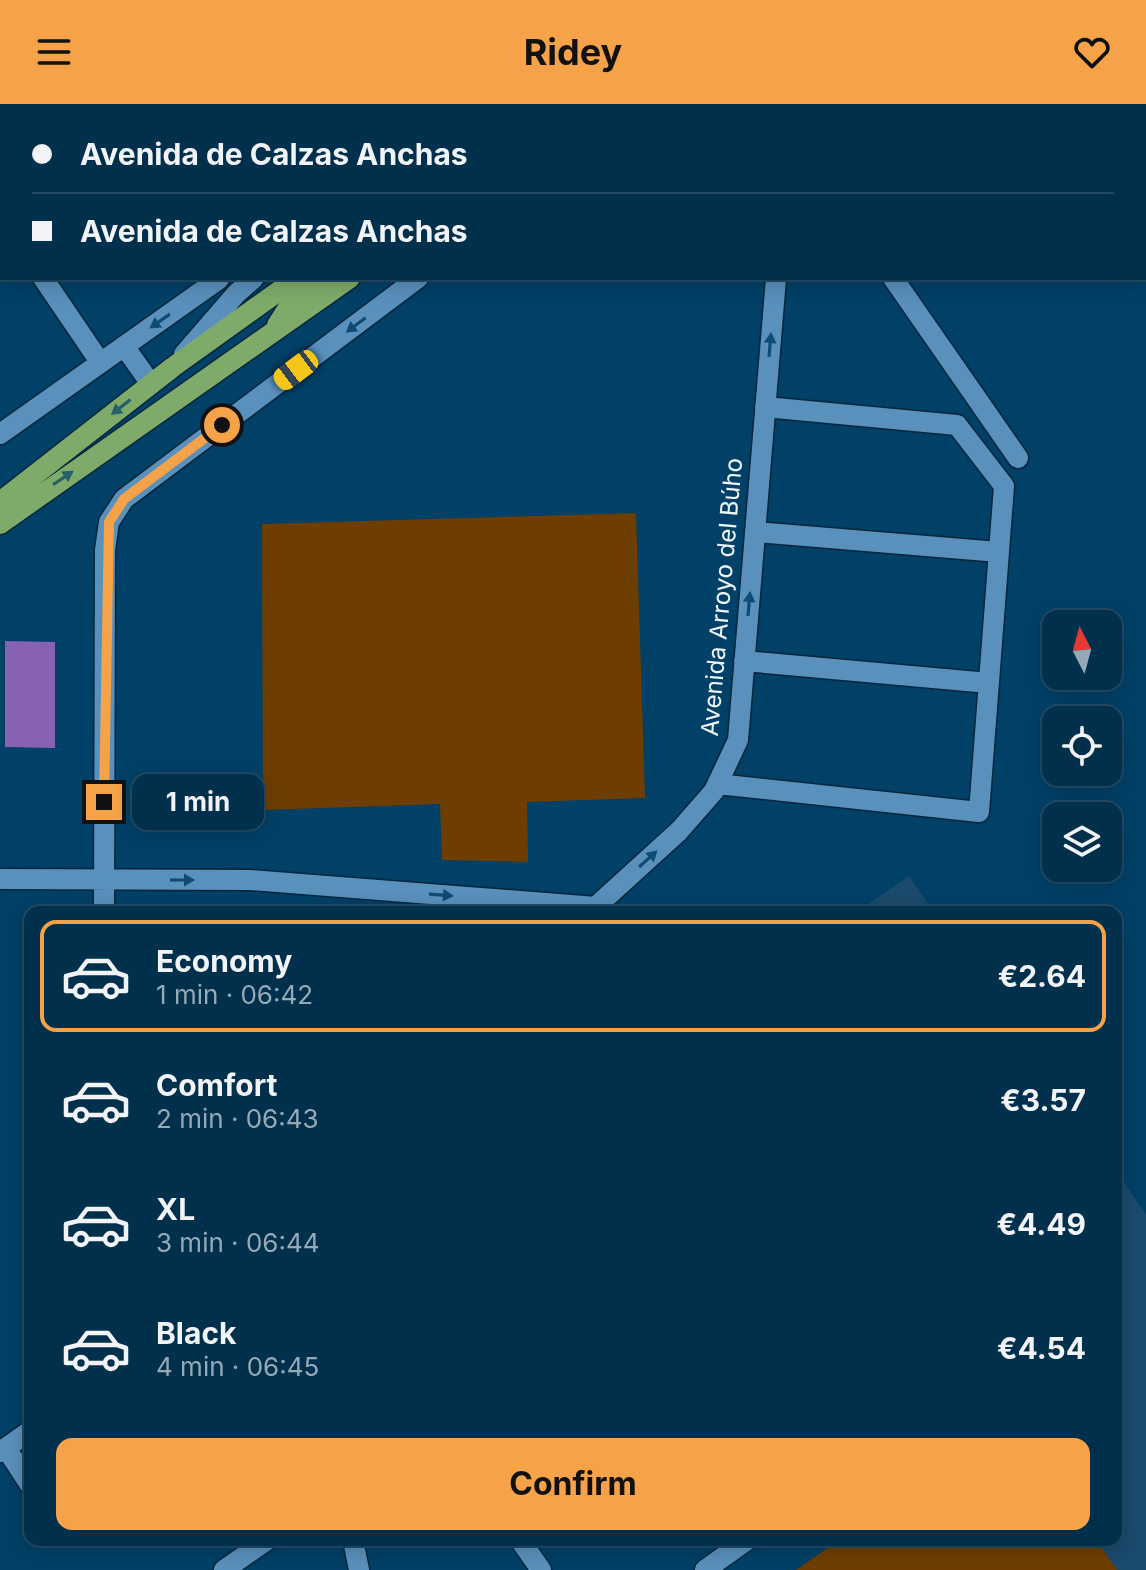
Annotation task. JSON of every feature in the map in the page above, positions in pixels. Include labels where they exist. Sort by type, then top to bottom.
[{"type":"main road","points":[[0,502],[173,367],[294,280]]},
{"type":"main road","points":[[268,338],[291,303],[322,280]]},
{"type":"main road","points":[[0,524],[347,280]]},
{"type":"street","points":[[44,280],[100,362]]},
{"type":"street","points":[[0,434],[218,280]]},
{"type":"street","points":[[220,280],[236,294]]},
{"type":"street","points":[[173,367],[252,280]]},
{"type":"street","points":[[104,906],[105,550],[109,522],[124,499],[415,280]]},
{"type":"street","name":"Avenida Arroyo del Búho","points":[[597,906],[679,831],[717,784],[738,740],[776,280]]},
{"type":"street","points":[[894,280],[1018,458]]},
{"type":"street","points":[[124,346],[151,384]]},
{"type":"street","points":[[717,784],[979,812],[1004,486],[957,425],[765,407]]},
{"type":"street","points":[[755,532],[999,552]]},
{"type":"street","points":[[744,661],[989,683]]},
{"type":"street","points":[[0,879],[250,880],[547,906]]},
{"type":"street","points":[[24,1435],[3,1450],[24,1477]]},
{"type":"street","points":[[224,1570],[258,1546]]},
{"type":"street","points":[[354,1546],[359,1570]]},
{"type":"street","points":[[524,1546],[541,1570]]},
{"type":"street","points":[[705,1570],[739,1546]]},
{"type":"shaded area","points":[[636,513],[645,798],[527,802],[528,862],[442,860],[440,804],[263,810],[262,524]]},
{"type":"shaded area","points":[[5,641],[55,642],[55,748],[5,747]]},
{"type":"shaded area","points":[[909,876],[930,906],[865,906]]},
{"type":"shaded area","points":[[1122,1180],[1146,1214],[1146,1570],[1117,1570],[1100,1546],[1122,1546]]},
{"type":"shaded area","points":[[830,1546],[1100,1546],[1117,1570],[796,1570]]},
{"type":"route","points":[[104,802],[105,550],[109,522],[124,499],[222,425]]}]
